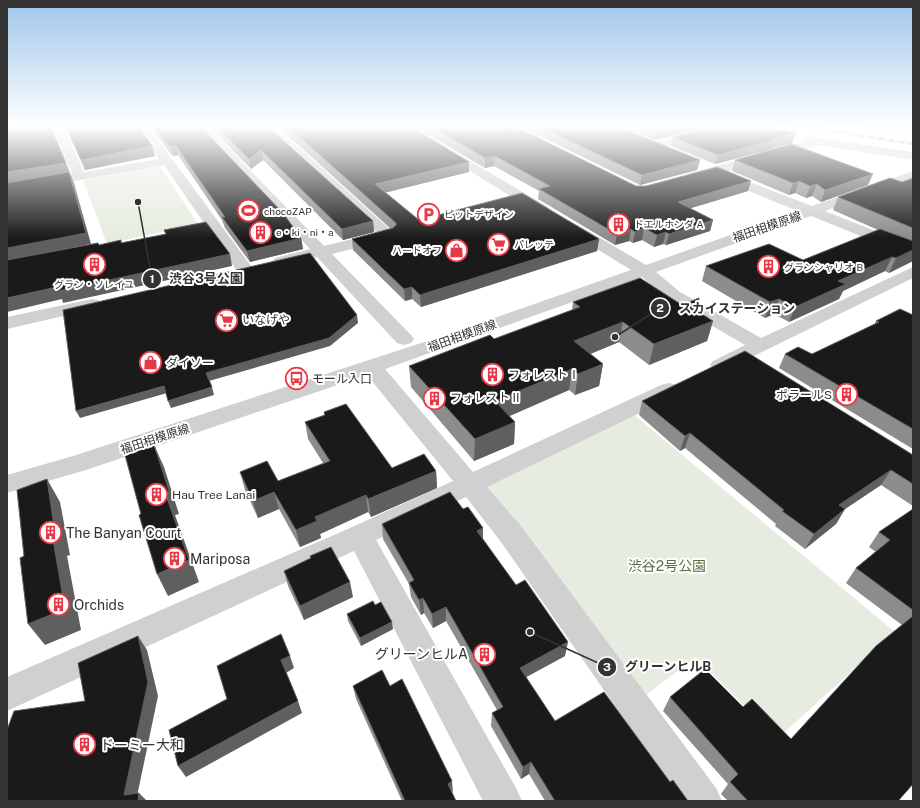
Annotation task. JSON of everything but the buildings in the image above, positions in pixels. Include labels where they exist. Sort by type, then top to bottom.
[{"type":"street","points":[[74,163],[80,176]]},
{"type":"street","points":[[7,189],[157,163]]},
{"type":"street","points":[[168,163],[214,226],[251,268],[388,235],[309,163]]},
{"type":"street","points":[[236,163],[404,339]]},
{"type":"street","points":[[465,163],[643,270],[674,296],[734,330],[764,370]]},
{"type":"street","points":[[692,163],[913,252]]},
{"type":"street","points":[[681,180],[742,163]]},
{"type":"street","name":"福田相模原線","points":[[7,484],[77,464],[372,367],[454,339],[643,270],[913,176]]},
{"type":"street","points":[[168,234],[214,226]]},
{"type":"street","points":[[7,694],[471,485],[913,272]]},
{"type":"street","points":[[7,323],[107,301]]},
{"type":"street","points":[[372,367],[511,534],[703,801]]},
{"type":"street","points":[[360,536],[503,801]]},
{"type":"green space","points":[[160,166],[198,224],[107,244],[83,180]]},
{"type":"green space","name":"渋谷2号公園","points":[[633,414],[895,632],[777,739],[696,657],[646,695],[485,486]]},
{"type":"place","name":"渋谷3号公園","points":[[138,202]]},
{"type":"place","name":"chocoZAP","points":[[248,211]]},
{"type":"place","name":"ピットデザイン","points":[[428,214]]},
{"type":"place","name":"ドエルホンダ A","points":[[618,224]]},
{"type":"place","name":"e・ki・ni・a","points":[[260,232]]},
{"type":"place","name":"パレッテ","points":[[499,244]]},
{"type":"place","name":"ハードオフ","points":[[457,250]]},
{"type":"place","name":"グラン・ソレイユ","points":[[94,264]]},
{"type":"place","name":"グランシャリオ B","points":[[768,267]]},
{"type":"place","name":"いなげや","points":[[226,320]]},
{"type":"place","name":"スカイステーション","points":[[615,337]]},
{"type":"place","name":"ダイソー","points":[[151,363]]},
{"type":"place","name":"フォレストⅠ","points":[[493,375]]},
{"type":"place","name":"モール入口","points":[[296,379]]},
{"type":"place","name":"ポラールS","points":[[847,395]]},
{"type":"place","name":"フォレストⅡ","points":[[434,398]]},
{"type":"place","name":"Hau Tree Lanai","points":[[157,495]]},
{"type":"place","name":"The Banyan Court","points":[[50,533]]},
{"type":"place","name":"Mariposa","points":[[174,559]]},
{"type":"place","name":"Orchids","points":[[58,605]]},
{"type":"place","name":"グリーンヒルB","points":[[530,632]]},
{"type":"place","name":"グリーンヒルA","points":[[484,654]]},
{"type":"place","name":"ドーミー大和","points":[[84,745]]}]
